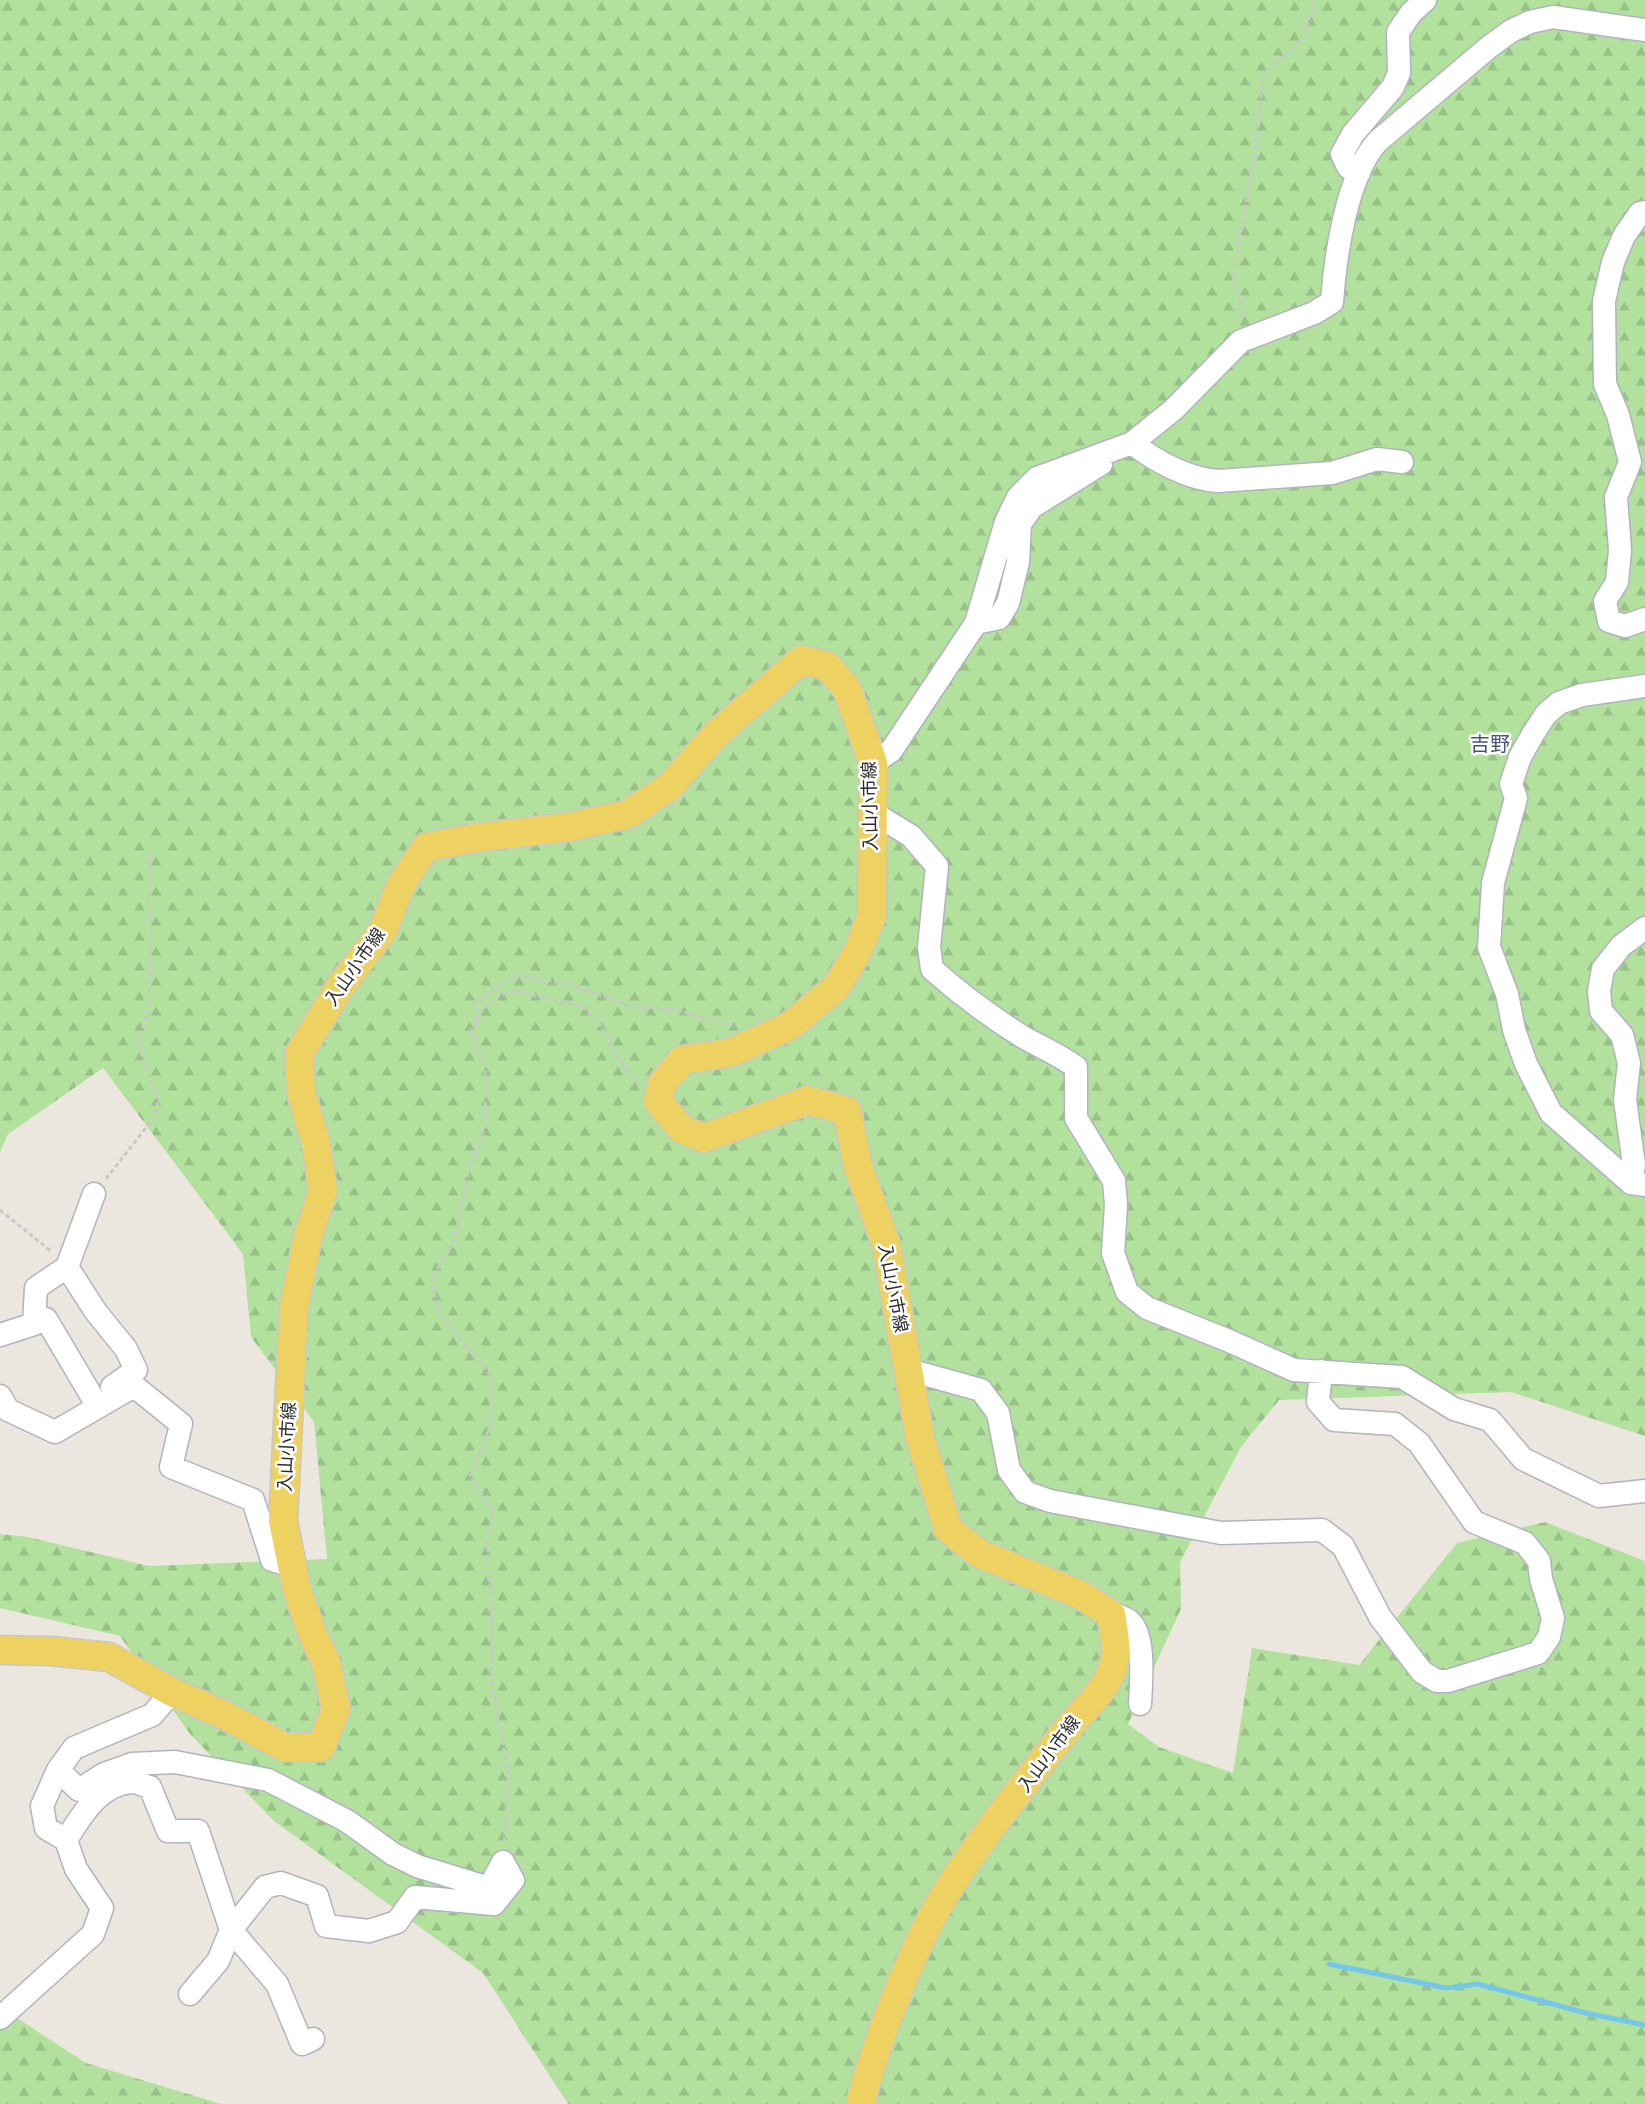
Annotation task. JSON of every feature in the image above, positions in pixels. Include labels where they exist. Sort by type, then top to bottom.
[{"type":"main road","name":"入山小市線","points":[[0,1650],[51,1651],[109,1657],[172,1692],[226,1716],[284,1747],[321,1746],[336,1708],[325,1660],[313,1636],[292,1566],[283,1521],[294,1306],[308,1236],[323,1190],[316,1144],[301,1093],[299,1054],[339,988],[383,930],[401,884],[426,847],[473,838],[568,827],[628,814],[670,786],[715,735],[801,660],[827,666],[847,689],[873,763],[872,915],[857,953],[836,987],[791,1026],[732,1052],[682,1060],[662,1084],[658,1101],[681,1129],[703,1138],[808,1100],[847,1111],[858,1167],[886,1244],[920,1438],[948,1529],[980,1554],[1081,1595],[1111,1614],[1116,1650],[1111,1673],[952,1883],[924,1931],[869,2070],[860,2104]]},
{"type":"street","points":[[1359,173],[1348,167],[1342,154],[1353,134],[1393,87],[1398,73],[1398,32],[1411,13],[1425,0]]},
{"type":"street","points":[[873,763],[891,751],[976,623],[1006,522],[1018,497],[1037,478],[1132,443],[1173,411],[1241,341],[1314,313],[1332,302],[1335,253],[1359,173],[1368,151],[1378,141],[1510,31],[1530,21],[1553,17],[1645,30]]},
{"type":"street","points":[[1645,212],[1640,213],[1624,236],[1613,262],[1604,301],[1603,345],[1605,384],[1618,415],[1630,462],[1616,497],[1620,550],[1617,582],[1605,602],[1609,621],[1625,626],[1645,619]]},
{"type":"street","points":[[1132,443],[1147,455],[1193,476],[1218,481],[1332,473],[1377,459],[1402,462]]},
{"type":"street","points":[[1638,1184],[1551,1113],[1526,1064],[1514,1030],[1507,994],[1488,947],[1493,883],[1516,798],[1511,784],[1533,734],[1546,714],[1559,703],[1582,695],[1645,686]]},
{"type":"street","points":[[872,812],[910,836],[937,866],[929,947],[932,969],[972,1002],[1024,1037],[1055,1052],[1076,1067],[1076,1118],[1114,1181],[1116,1205],[1113,1253],[1127,1292],[1147,1308],[1227,1340],[1294,1371],[1402,1377],[1454,1410],[1490,1420],[1523,1459],[1599,1496],[1645,1491]]},
{"type":"street","points":[[1638,1184],[1625,1100],[1629,1063],[1622,1035],[1601,1011],[1599,991],[1603,969],[1621,946],[1645,928]]},
{"type":"street","points":[[0,1335],[34,1324],[36,1288],[67,1267],[93,1194]]},
{"type":"street","points":[[0,1396],[8,1410],[55,1432],[97,1404],[136,1370],[126,1349],[96,1312],[67,1267]]},
{"type":"street","points":[[34,1316],[46,1318],[97,1404]]},
{"type":"street","points":[[909,1370],[981,1390],[998,1413],[1009,1470],[1025,1492],[1050,1502],[1221,1533],[1322,1530],[1344,1546],[1380,1617],[1422,1672],[1437,1681],[1448,1681],[1538,1653],[1549,1637],[1553,1618],[1541,1580],[1539,1561],[1525,1543],[1474,1522],[1419,1443],[1395,1424],[1334,1420],[1318,1402],[1321,1371]]},
{"type":"street","points":[[97,1404],[134,1386],[181,1424],[171,1467],[253,1500],[272,1560],[292,1566]]},
{"type":"street","points":[[1111,1614],[1128,1619],[1136,1628],[1141,1660],[1140,1704]]},
{"type":"street","points":[[0,2019],[93,1934],[102,1908],[76,1869],[66,1840],[46,1828],[42,1806],[58,1770],[74,1748],[152,1715],[172,1692]]},
{"type":"street","points":[[58,1770],[80,1790],[104,1774],[132,1764],[175,1762],[268,1780],[347,1821],[393,1854],[417,1866],[489,1888],[502,1862]]},
{"type":"street","points":[[66,1840],[83,1813],[102,1793],[132,1782],[150,1787],[168,1832],[198,1831],[231,1930],[277,1984],[302,2044],[313,2039]]},
{"type":"street","points":[[190,1994],[218,1961],[231,1930],[265,1887],[281,1883],[317,1896],[326,1926],[369,1931],[397,1922],[415,1897],[494,1904],[513,1880],[502,1862]]},
{"type":"path","points":[[1233,350],[1228,343],[1243,311],[1233,277],[1257,139],[1263,74],[1304,38],[1314,0]]},
{"type":"path","points":[[93,1194],[155,1116],[158,1102],[138,1042],[148,1011],[151,930],[147,902],[150,851]]},
{"type":"path","points":[[477,1021],[475,1001],[506,980],[522,975],[572,985],[630,1006],[675,1010],[737,1026]]},
{"type":"path","points":[[502,1862],[509,1775],[492,1685],[492,1626],[487,1541],[493,1511],[470,1476],[491,1425],[490,1375],[437,1311],[432,1278],[454,1240],[468,1174],[485,1126],[485,1066],[471,1032],[482,1009],[499,994],[517,991],[545,996],[583,1007],[599,1022],[619,1059],[638,1084],[649,1090],[662,1084]]},
{"type":"path","points":[[0,1210],[44,1244],[67,1267]]},
{"type":"green space","points":[[0,0],[1645,0],[1645,1436],[1511,1392],[1279,1400],[1241,1447],[1180,1562],[1181,1609],[1128,1724],[1159,1747],[1233,1773],[1252,1648],[1359,1665],[1457,1543],[1545,1522],[1645,1561],[1645,2104],[568,2104],[483,1973],[274,1821],[190,1734],[120,1636],[0,1608],[0,1534],[28,1537],[149,1566],[327,1559],[314,1422],[251,1337],[243,1254],[103,1068],[8,1134],[0,1152]]},
{"type":"green space","points":[[0,2007],[86,2063],[221,2104],[0,2104]]},
{"type":"waterway","points":[[1329,1964],[1446,1988],[1478,1984],[1586,2013],[1645,2025]]},
{"type":"district","name":"吉野","points":[[1490,744]]}]
